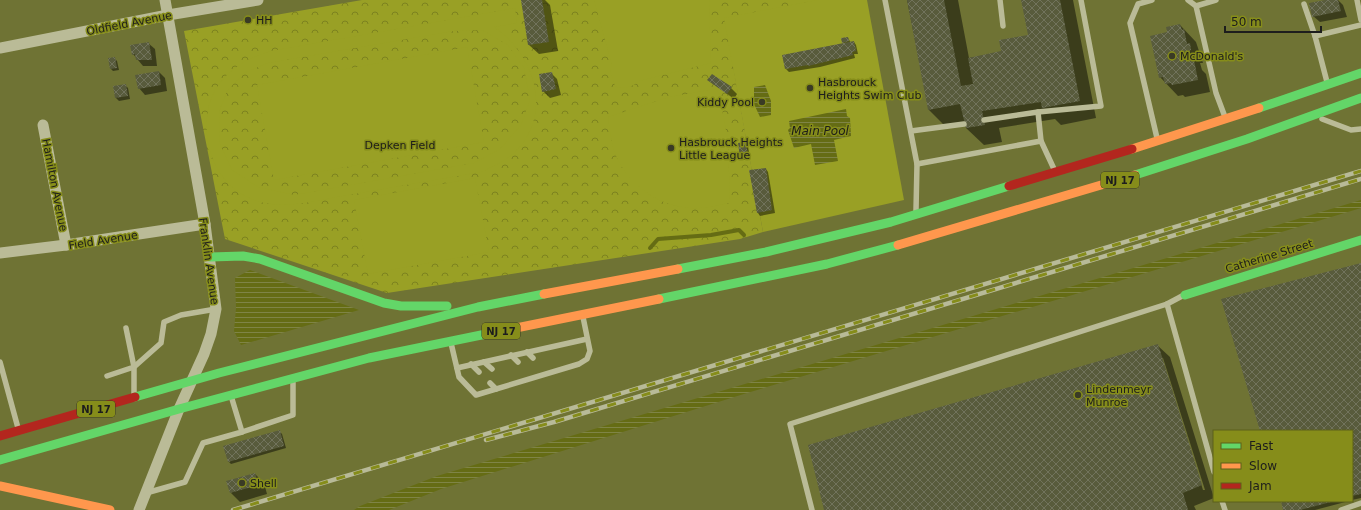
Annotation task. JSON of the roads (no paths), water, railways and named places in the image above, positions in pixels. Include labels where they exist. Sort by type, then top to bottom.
[{"type":"main road","name":"NJ 17","points":[[0,436],[192,381],[398,326],[478,307],[766,252],[916,215],[1158,142],[1361,73]]},
{"type":"main road","name":"NJ 17","points":[[0,460],[178,409],[369,358],[827,264],[877,252],[1032,207],[1314,116],[1361,98]]},
{"type":"main road","name":"Catherine Street","points":[[1185,295],[1361,240]]},
{"type":"main road","points":[[210,257],[243,256],[256,258],[384,303],[401,306],[478,307]]},
{"type":"main road","points":[[0,486],[48,498],[110,510]]},
{"type":"street","name":"Franklin Avenue","points":[[139,510],[178,409],[192,381],[209,340],[216,309],[205,224],[165,0]]},
{"type":"street","name":"Oldfield Avenue","points":[[0,48],[168,15],[258,0]]},
{"type":"street","name":"Hamilton Avenue","points":[[43,125],[66,245]]},
{"type":"street","name":"Field Avenue","points":[[0,253],[66,245],[205,224]]},
{"type":"lane","points":[[885,0],[917,164],[916,215]]},
{"type":"lane","points":[[1000,0],[1003,26]]},
{"type":"lane","points":[[984,120],[1038,112],[1100,106],[1081,0]]},
{"type":"lane","points":[[1152,0],[1138,4],[1130,23],[1158,142]]},
{"type":"lane","points":[[1188,0],[1196,6],[1216,93],[1226,119]]},
{"type":"lane","points":[[1196,6],[1216,0]]},
{"type":"lane","points":[[1357,0],[1361,20]]},
{"type":"lane","points":[[1304,4],[1315,36],[1328,84]]},
{"type":"lane","points":[[1315,36],[1361,25]]},
{"type":"lane","points":[[1038,112],[1041,142],[1056,173]]},
{"type":"lane","points":[[1314,116],[1351,130],[1361,130]]},
{"type":"lane","points":[[911,131],[964,124]]},
{"type":"lane","points":[[917,164],[1041,142]]},
{"type":"lane","points":[[812,510],[790,424],[1167,304],[1185,295]]},
{"type":"lane","points":[[1167,304],[1213,468]]},
{"type":"lane","points":[[107,376],[134,367],[161,343],[164,322],[181,315],[216,309]]},
{"type":"lane","points":[[451,341],[459,377],[476,395],[508,385],[532,375],[579,364],[587,359],[590,351],[582,314]]},
{"type":"lane","points":[[126,328],[134,367],[134,398]]},
{"type":"lane","points":[[457,368],[587,338]]},
{"type":"lane","points":[[526,352],[533,358]]},
{"type":"lane","points":[[511,355],[518,362]]},
{"type":"lane","points":[[0,362],[19,430]]},
{"type":"lane","points":[[484,362],[492,369]]},
{"type":"lane","points":[[471,364],[479,372]]},
{"type":"lane","points":[[146,493],[185,482],[203,443],[293,415],[293,378]]},
{"type":"lane","points":[[503,380],[508,385]]},
{"type":"lane","points":[[490,383],[496,389]]},
{"type":"lane","points":[[231,395],[242,432]]},
{"type":"lane","points":[[1341,510],[1361,503]]},
{"type":"water","name":"Kiddy Pool","points":[[765,85],[771,101],[771,115],[760,117],[754,104],[754,87]]},
{"type":"water","name":"Main Pool","points":[[846,109],[847,116],[850,118],[851,136],[834,140],[838,161],[815,165],[811,144],[794,148],[788,130],[790,128],[789,121]]},
{"type":"water","points":[[1361,200],[1361,208],[747,393],[441,489],[389,510],[354,510],[360,506],[437,476]]},
{"type":"water","points":[[250,270],[359,310],[241,345],[234,331],[236,308],[235,278]]},
{"type":"waterway","points":[[650,248],[658,239],[711,235],[739,230],[744,235]]},
{"type":"railway","points":[[233,510],[1361,171]]},
{"type":"railway","points":[[486,440],[554,422],[1361,179]]},
{"type":"place","name":"HH","points":[[248,20]]},
{"type":"place","name":"McDonald's","points":[[1172,56]]},
{"type":"place","name":"Hasbrouck Heights Swim Club","points":[[810,88]]},
{"type":"place","name":"Kiddy Pool","points":[[762,102]]},
{"type":"place","name":"Hasbrouck Heights Little League","points":[[671,148]]},
{"type":"place","name":"Lindenmeyr Munroe","points":[[1078,395]]},
{"type":"place","name":"Shell","points":[[242,483]]},
{"type":"park label","name":"Depken Field","points":[[400,145]]}]
